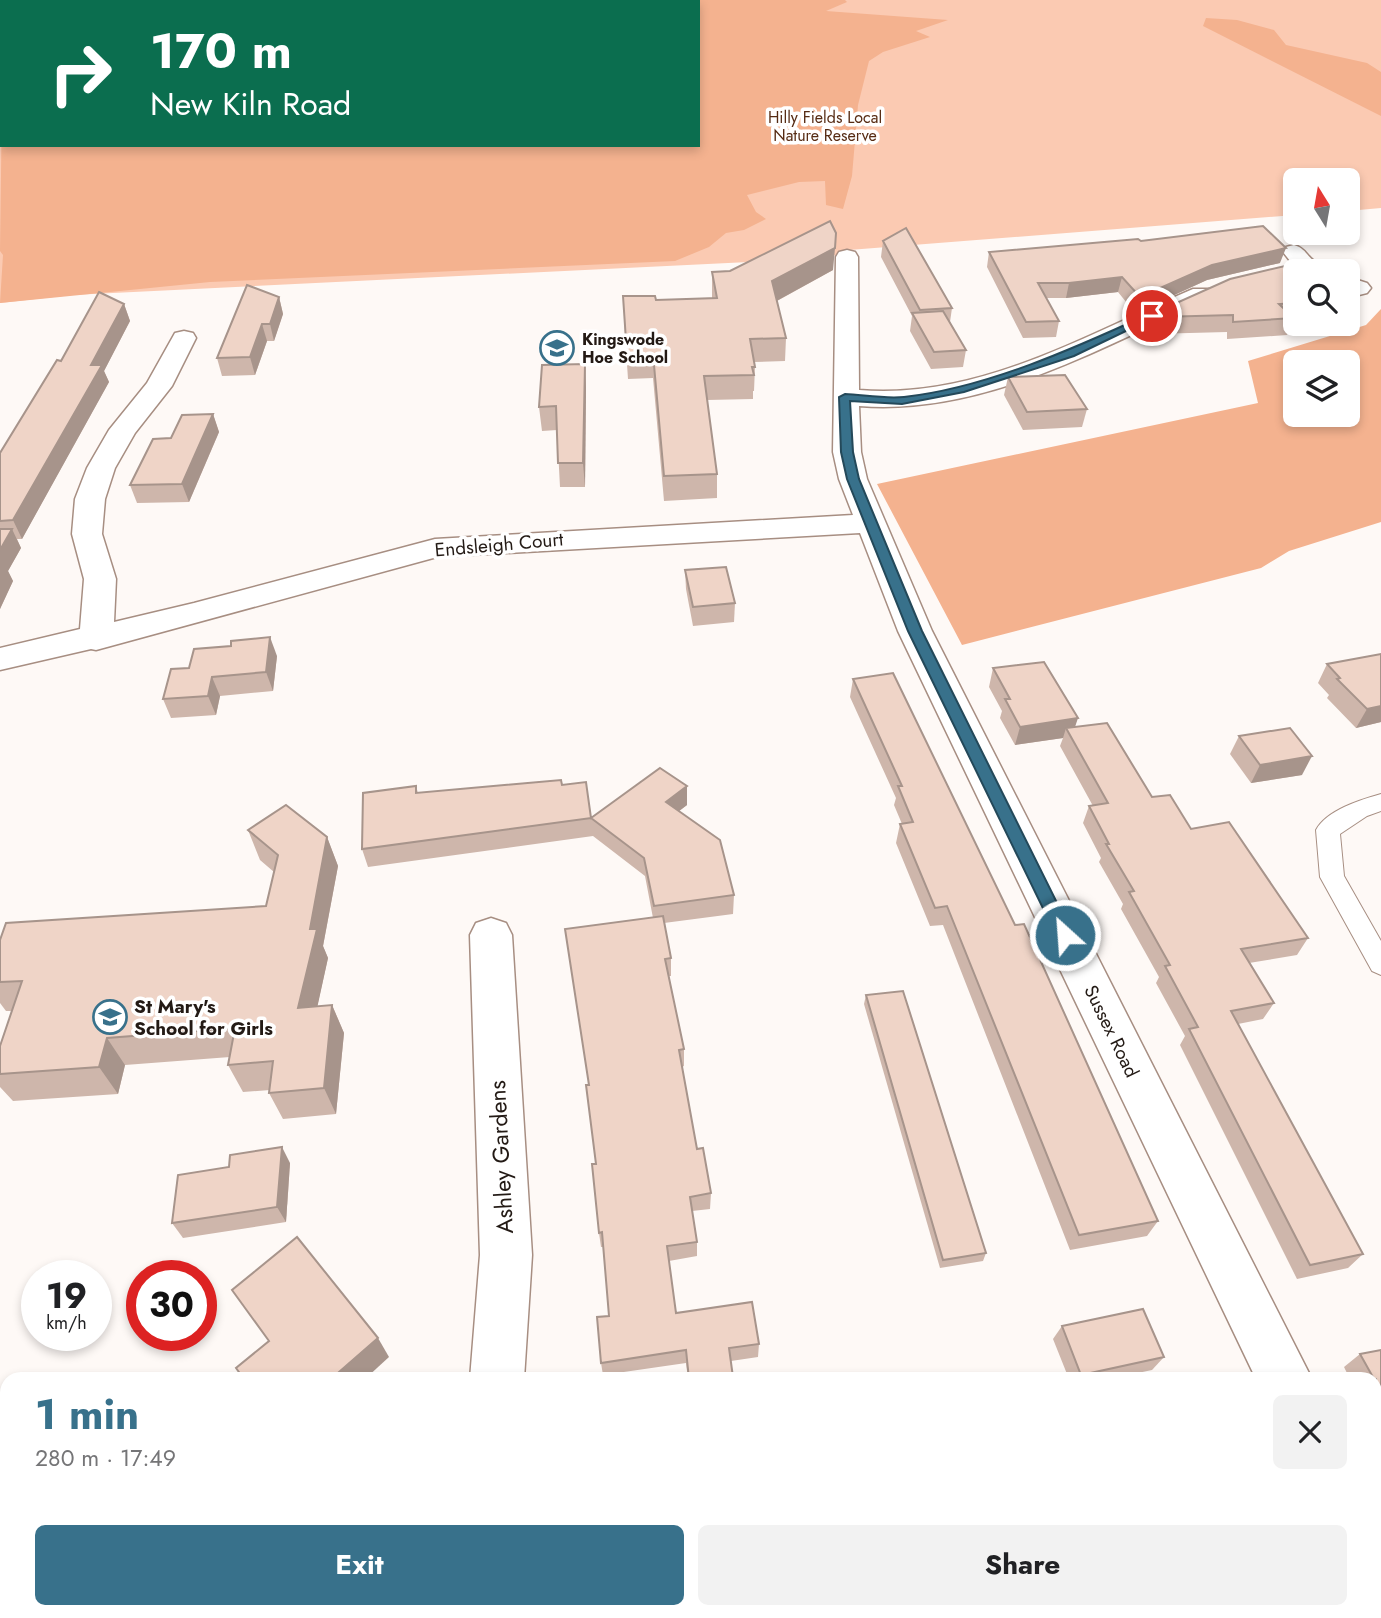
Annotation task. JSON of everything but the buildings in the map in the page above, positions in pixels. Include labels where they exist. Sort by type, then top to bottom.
[{"type":"street","name":"Sussex Road","points":[[856,274],[845,397],[847,452],[853,479],[915,631],[1282,1372]]},
{"type":"street","points":[[845,397],[902,400],[941,394],[998,379],[1070,354],[1172,306],[1227,285]]},
{"type":"street","points":[[96,639],[100,579],[87,534],[90,499],[101,468],[123,430],[159,386],[181,338]]},
{"type":"street","name":"Endsleigh Court","points":[[0,659],[96,639],[435,548],[468,544],[872,523]]},
{"type":"street","name":"Ashley Gardens","points":[[491,935],[506,1255],[498,1372]]},
{"type":"lane","points":[[1381,802],[1359,810],[1328,830],[1332,877],[1381,964]]},
{"type":"green space","name":"Hilly Fields Local Nature Reserve","points":[[700,0],[1381,0],[1381,208],[1360,210],[1360,168],[1283,168],[1283,216],[849,250],[828,258],[72,295],[0,303],[0,147],[700,147]]},
{"type":"green space","points":[[700,0],[845,0],[847,2],[826,11],[948,20],[916,31],[930,37],[883,52],[869,61],[858,105],[852,176],[843,209],[826,205],[825,181],[799,182],[747,195],[756,212],[766,219],[744,230],[726,233],[709,247],[675,261],[210,282],[0,303],[3,255],[0,251],[1,147],[700,147]]},
{"type":"green space","points":[[1206,18],[1237,20],[1274,30],[1286,45],[1367,63],[1381,72],[1381,116],[1203,26]]},
{"type":"green space","points":[[1381,309],[1381,522],[1289,551],[1261,568],[962,645],[877,484],[1258,403],[1248,361],[1283,350],[1283,427],[1360,427],[1360,350],[1284,350],[1330,336],[1360,336],[1360,327],[1366,325]]},
{"type":"place","name":"Kingswode Hoe School","points":[[557,348]]},
{"type":"place","name":"St Mary's School for Girls","points":[[110,1017]]},
{"type":"route","points":[[1065,935],[915,631],[853,479],[847,452],[845,397],[902,400],[941,394],[998,379],[1070,354],[1152,316]]}]
